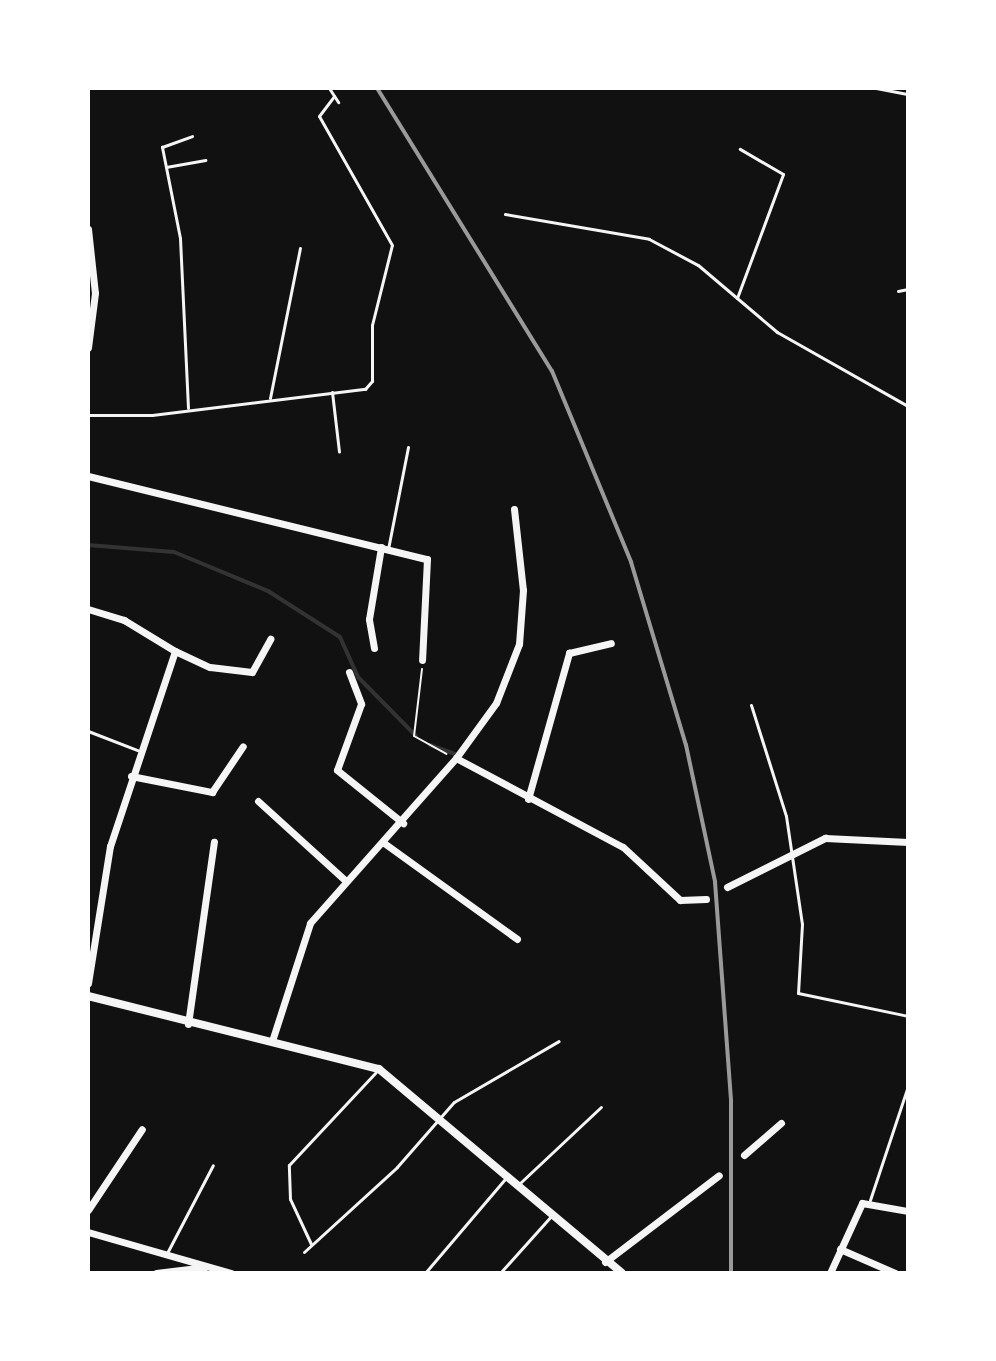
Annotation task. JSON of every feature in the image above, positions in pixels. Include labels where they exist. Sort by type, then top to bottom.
[{"type":"street","points":[[88,229],[95,293],[88,348]]},
{"type":"street","points":[[88,476],[427,559],[422,660]]},
{"type":"street","points":[[272,1041],[310,923],[403,823],[496,703],[519,644],[523,590],[514,509]]},
{"type":"street","points":[[374,648],[369,619],[385,548]]},
{"type":"street","points":[[88,609],[124,620],[175,651],[210,667],[252,672],[270,639]]},
{"type":"street","points":[[528,799],[569,653],[611,643]]},
{"type":"street","points":[[88,983],[110,846],[137,750],[175,651]]},
{"type":"street","points":[[349,672],[361,704],[337,770],[403,823]]},
{"type":"street","points":[[131,776],[212,792],[243,746]]},
{"type":"street","points":[[456,758],[623,847],[680,900],[706,899]]},
{"type":"street","points":[[258,801],[346,881]]},
{"type":"street","points":[[727,887],[791,851],[825,838],[908,842]]},
{"type":"street","points":[[188,1024],[214,842]]},
{"type":"street","points":[[384,843],[517,939]]},
{"type":"street","points":[[88,996],[188,1024],[272,1041],[379,1069],[442,1114],[517,1186],[622,1273]]},
{"type":"street","points":[[744,1155],[781,1123]]},
{"type":"street","points":[[88,1210],[142,1129]]},
{"type":"street","points":[[605,1262],[719,1175]]},
{"type":"street","points":[[830,1273],[840,1249],[870,1200],[908,1211]]},
{"type":"street","points":[[88,1232],[231,1273]]},
{"type":"street","points":[[840,1249],[895,1273]]},
{"type":"street","points":[[156,1273],[209,1267]]},
{"type":"lane","points":[[329,88],[338,102]]},
{"type":"lane","points":[[876,88],[908,94]]},
{"type":"lane","points":[[88,415],[365,389],[372,381],[372,325],[392,245],[319,116],[334,96]]},
{"type":"lane","points":[[188,408],[180,238],[162,147],[192,136]]},
{"type":"lane","points":[[737,298],[783,174],[740,149]]},
{"type":"lane","points":[[166,167],[205,160]]},
{"type":"lane","points":[[505,214],[649,239],[698,265],[777,332],[908,406]]},
{"type":"lane","points":[[270,398],[300,248]]},
{"type":"lane","points":[[898,291],[908,289]]},
{"type":"lane","points":[[332,392],[339,452]]},
{"type":"lane","points":[[385,548],[408,447]]},
{"type":"lane","points":[[751,705],[791,851],[802,924],[798,993],[908,1016]]},
{"type":"lane","points":[[88,731],[137,750]]},
{"type":"lane","points":[[304,1252],[397,1167],[442,1114],[559,1041]]},
{"type":"lane","points":[[311,1244],[290,1199],[289,1165],[379,1069]]},
{"type":"lane","points":[[870,1200],[908,1086]]},
{"type":"lane","points":[[517,1186],[601,1107]]},
{"type":"lane","points":[[167,1253],[213,1165]]},
{"type":"lane","points":[[425,1273],[508,1176]]},
{"type":"lane","points":[[500,1273],[552,1215]]},
{"type":"path","points":[[422,660],[412,727],[414,736],[456,758]]},
{"type":"waterway","points":[[88,545],[174,552],[268,591],[340,637],[358,677],[416,736]]},
{"type":"waterway","points":[[430,745],[455,754]]},
{"type":"railway","points":[[377,88],[552,371],[631,562],[686,745],[715,882],[731,1101],[731,1273]]}]
